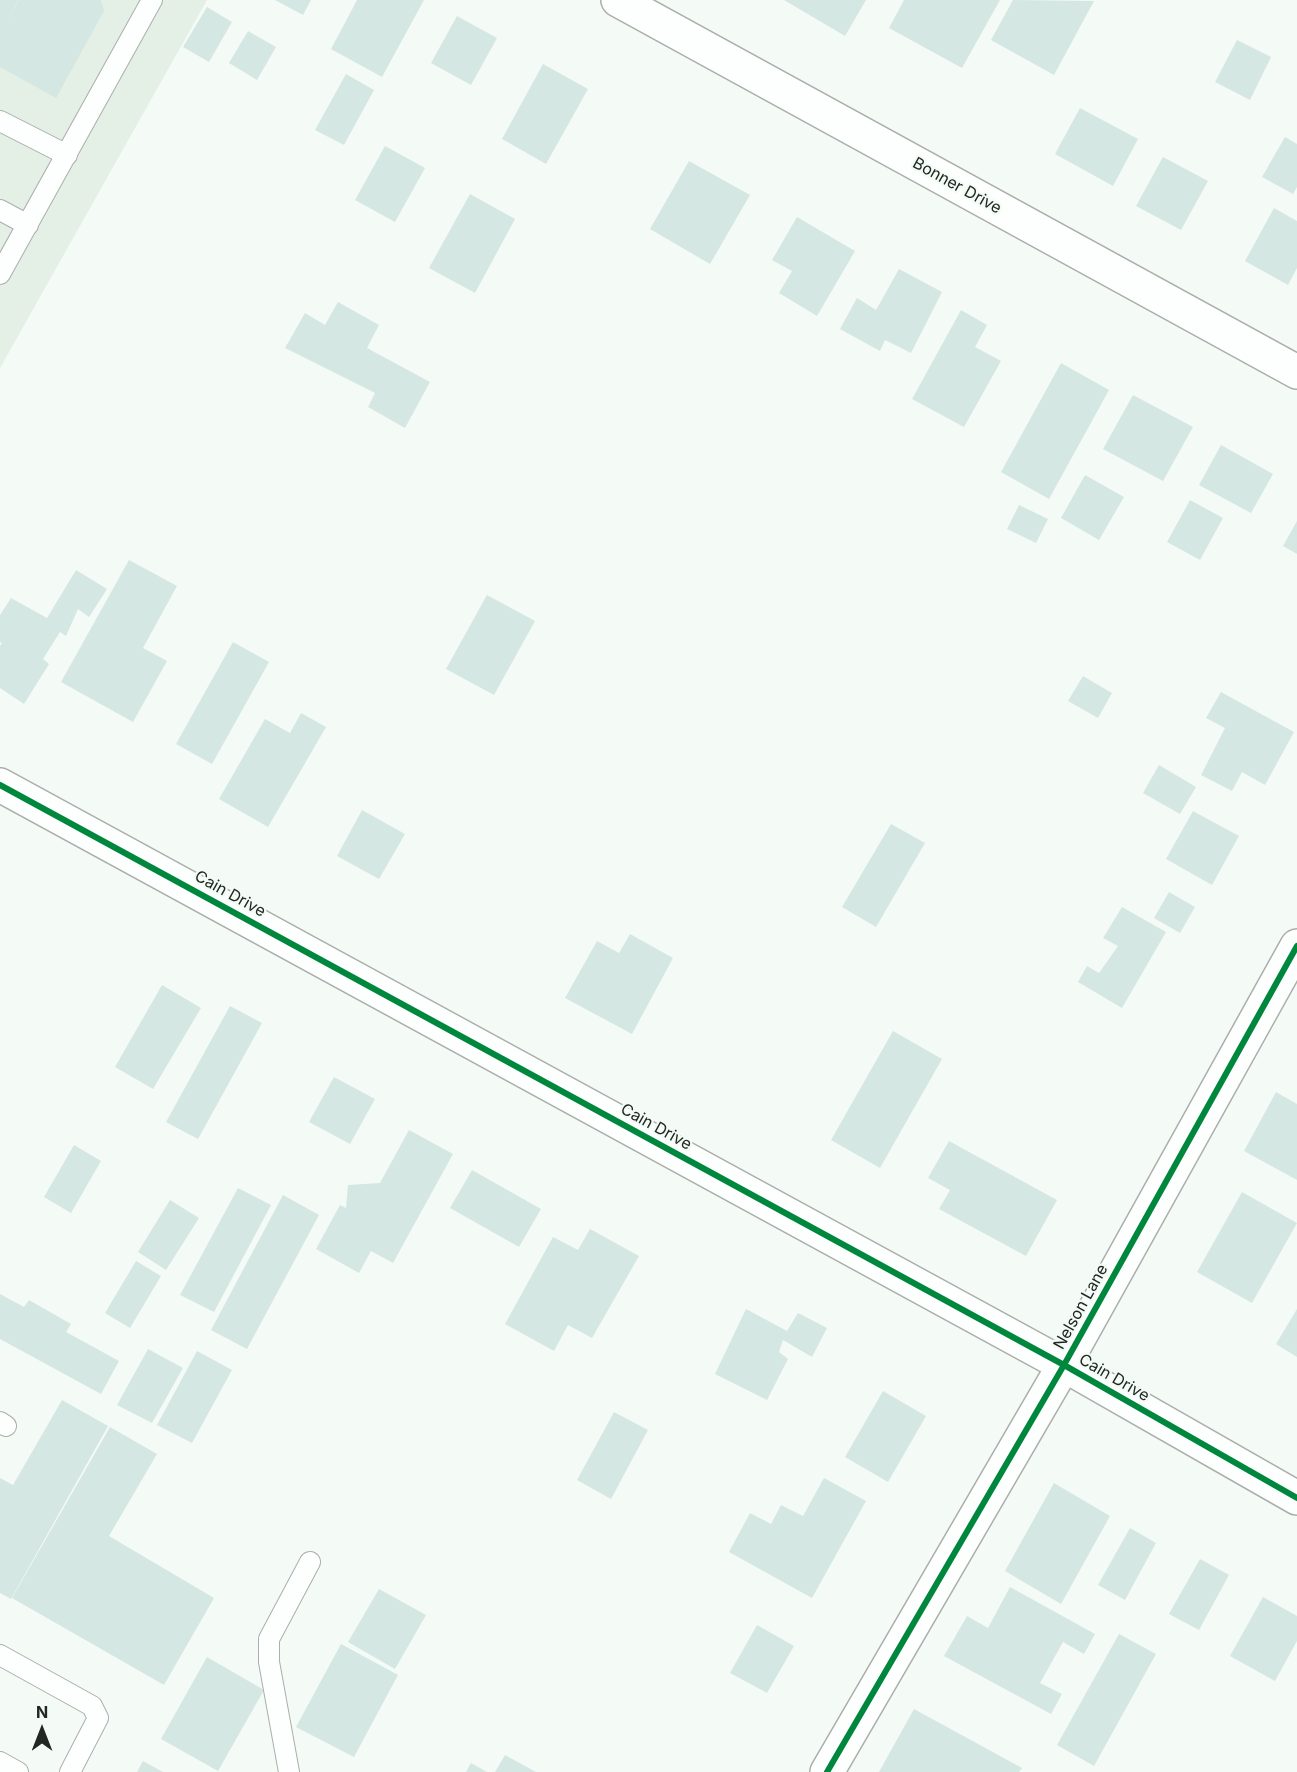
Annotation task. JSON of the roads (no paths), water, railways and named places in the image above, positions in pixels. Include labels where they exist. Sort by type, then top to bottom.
[{"type":"street","name":"Bonner Drive","points":[[618,0],[1297,372]]},
{"type":"street","name":"Cain Drive","points":[[0,785],[1064,1365],[1297,1498]]},
{"type":"street","name":"Nelson Lane","points":[[827,1772],[1064,1365],[1297,946]]},
{"type":"lane","points":[[0,274],[152,0]]},
{"type":"lane","points":[[0,121],[67,155]]},
{"type":"lane","points":[[0,210],[28,225]]},
{"type":"lane","points":[[289,1772],[269,1662],[269,1639],[310,1562]]},
{"type":"lane","points":[[0,1655],[92,1706],[98,1718],[70,1772]]},
{"type":"lane","points":[[0,1762],[18,1772]]}]
